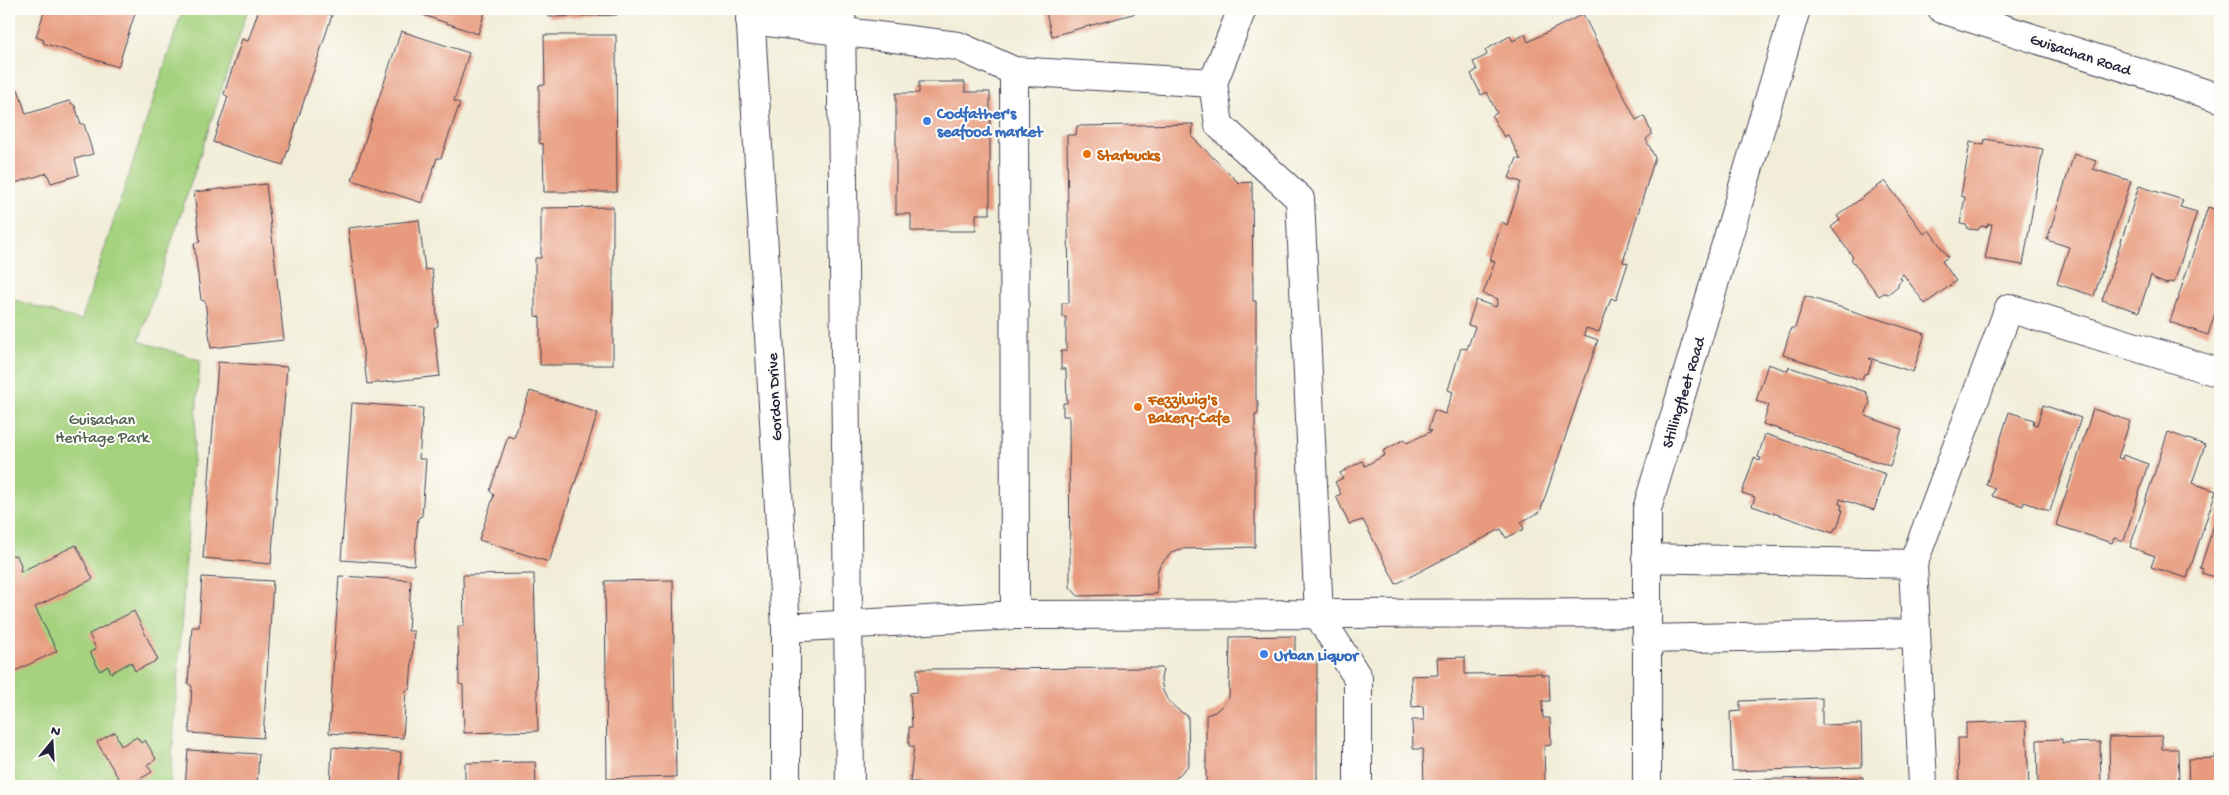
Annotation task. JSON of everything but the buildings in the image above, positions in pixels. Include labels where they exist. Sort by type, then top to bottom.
[{"type":"street","points":[[1242,9],[1213,84],[1219,125],[1300,199],[1319,616],[1358,678],[1358,786]]},
{"type":"street","name":"Stillingfleet Road","points":[[1647,786],[1647,509],[1796,9]]},
{"type":"street","name":"Guisachan Road","points":[[1942,9],[2220,98]]},
{"type":"street","points":[[750,14],[842,20],[958,46],[1014,71],[1213,84]]},
{"type":"street","name":"Gordon Drive","points":[[750,14],[786,628],[786,786]]},
{"type":"street","points":[[842,20],[850,786]]},
{"type":"street","points":[[1014,71],[1015,616]]},
{"type":"street","points":[[1922,786],[1913,564],[2009,308],[2220,373]]},
{"type":"street","points":[[1646,558],[1913,564]]},
{"type":"street","points":[[786,628],[1015,616],[1319,616],[1916,633]]},
{"type":"green space","name":"Guisachan Heritage Park","points":[[183,9],[248,9],[139,341],[200,360],[170,786],[9,786],[9,298],[81,321]]},
{"type":"place","name":"Codfather's seafood market","points":[[927,121]]},
{"type":"place","name":"Starbucks","points":[[1087,154]]},
{"type":"place","name":"Fezziwig's Bakery-Cafe","points":[[1138,407]]},
{"type":"place","name":"Urban Liquor","points":[[1264,654]]}]
